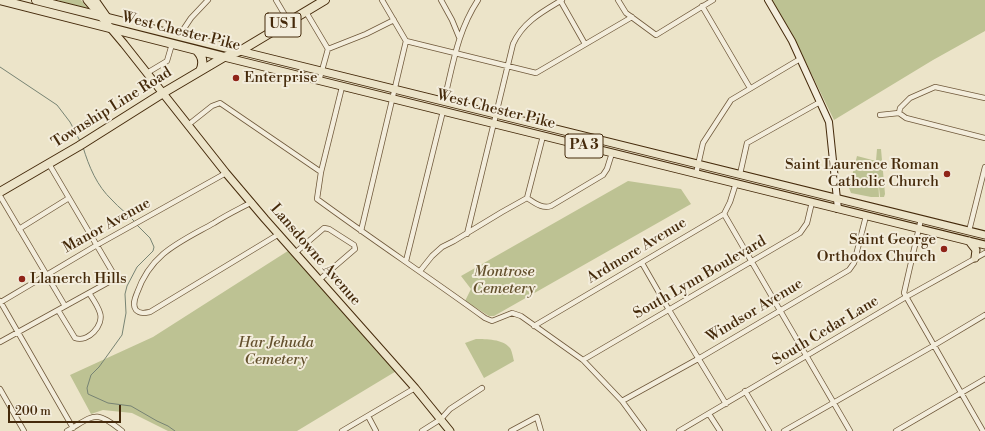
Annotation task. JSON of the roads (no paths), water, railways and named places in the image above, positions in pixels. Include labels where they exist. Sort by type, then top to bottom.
[{"type":"highway","name":"West Chester Pike","points":[[0,0],[224,57]]},
{"type":"highway","name":"West Chester Pike","points":[[36,0],[240,51]]},
{"type":"highway","name":"US 1","points":[[240,51],[326,0]]},
{"type":"highway","points":[[196,50],[201,55],[203,60],[200,71]]},
{"type":"highway","name":"Township Line Road","points":[[0,192],[49,164],[200,71],[224,57],[240,51]]},
{"type":"main road","name":"Lansdowne Avenue","points":[[87,0],[112,29],[226,173],[415,388],[450,431]]},
{"type":"main road","points":[[96,1],[109,19],[112,29]]},
{"type":"main road","name":"West Chester Pike","points":[[240,51],[985,234]]},
{"type":"main road","name":"West Chester Pike","points":[[224,57],[985,245]]},
{"type":"main road","points":[[969,231],[965,240],[974,246],[976,250],[975,258]]},
{"type":"street","points":[[180,36],[191,18],[208,0]]},
{"type":"street","points":[[276,0],[289,22]]},
{"type":"street","points":[[361,231],[406,41],[382,0]]},
{"type":"street","points":[[441,0],[459,37]]},
{"type":"street","points":[[444,101],[459,37],[466,20],[478,0]]},
{"type":"street","points":[[467,234],[506,65],[513,44],[521,30],[533,18],[561,0],[585,44]]},
{"type":"street","points":[[618,0],[626,12],[656,35],[713,0]]},
{"type":"street","points":[[768,0],[785,29],[828,118],[838,209]]},
{"type":"street","points":[[702,6],[750,88]]},
{"type":"street","points":[[306,12],[328,49],[319,81]]},
{"type":"street","points":[[406,41],[456,52],[536,73],[632,17]]},
{"type":"street","points":[[328,49],[357,38],[394,20]]},
{"type":"street","points":[[147,73],[167,61],[172,44]]},
{"type":"street","points":[[696,174],[704,141],[731,100],[800,59]]},
{"type":"street","points":[[342,87],[321,172],[317,199],[485,318],[492,321],[512,313],[521,316],[583,360],[622,401],[644,431]]},
{"type":"street","points":[[899,112],[900,108],[910,98],[935,87],[985,98]]},
{"type":"street","points":[[740,174],[748,143],[820,102]]},
{"type":"street","points":[[188,125],[213,105],[220,104],[321,172]]},
{"type":"street","points":[[406,261],[442,111]]},
{"type":"street","points":[[880,115],[899,112],[906,118],[985,138]]},
{"type":"street","points":[[420,271],[432,256],[442,247],[467,234],[527,198],[543,136]]},
{"type":"street","points":[[527,198],[540,206],[551,206],[603,175],[607,169],[612,153]]},
{"type":"street","points":[[0,342],[116,278],[49,164]]},
{"type":"street","points":[[969,231],[985,167]]},
{"type":"street","name":"Manor Avenue","points":[[0,301],[97,244],[226,173]]},
{"type":"street","points":[[736,183],[730,202],[724,214],[850,431]]},
{"type":"street","points":[[0,196],[65,306]]},
{"type":"street","points":[[20,229],[69,198]]},
{"type":"street","points":[[252,202],[169,249],[156,259],[144,276],[138,289],[134,301],[134,306],[138,311],[145,313],[150,312],[279,234]]},
{"type":"street","name":"South Lynn Boulevard","points":[[583,360],[800,233],[807,223],[812,202]]},
{"type":"street","name":"Ardmore Avenue","points":[[534,326],[724,214]]},
{"type":"street","name":"Windsor Avenue","points":[[622,401],[698,359],[851,268],[854,263],[866,216]]},
{"type":"street","points":[[921,219],[904,293],[983,431]]},
{"type":"street","points":[[295,253],[324,228],[341,236],[354,245],[355,248],[319,280]]},
{"type":"street","name":"South Cedar Lane","points":[[679,431],[906,297],[985,253]]},
{"type":"street","points":[[642,263],[726,404]]},
{"type":"street","points":[[58,310],[75,338],[80,340],[89,337],[95,330],[101,318],[100,312],[89,293]]},
{"type":"street","points":[[0,301],[73,428]]},
{"type":"street","points":[[784,431],[985,315]]},
{"type":"street","points":[[896,431],[985,379]]},
{"type":"street","points":[[342,431],[415,388]]},
{"type":"street","points":[[422,431],[441,419],[450,409],[482,388]]},
{"type":"street","points":[[0,389],[24,431]]},
{"type":"street","points":[[745,392],[769,431]]},
{"type":"street","points":[[709,414],[720,431]]},
{"type":"street","points":[[68,431],[92,417],[101,416],[122,431]]},
{"type":"street","points":[[368,416],[376,431]]},
{"type":"street","points":[[511,431],[537,417],[541,431]]},
{"type":"waterway","points":[[0,67],[57,105],[70,122],[80,141]]},
{"type":"waterway","points":[[83,147],[91,169],[102,189],[135,222]]},
{"type":"waterway","points":[[137,225],[150,238],[154,247],[153,251],[137,267],[127,286],[125,294],[126,313],[122,335],[99,367],[91,375],[87,388],[88,394],[108,403],[131,406],[175,431]]},
{"type":"place","name":"Enterprise","points":[[236,78]]},
{"type":"place","name":"Saint Laurence Roman Catholic Church","points":[[947,174]]},
{"type":"place","name":"Saint George Orthodox Church","points":[[944,249]]},
{"type":"place","name":"Llanerch Hills","points":[[22,279]]},
{"type":"park label","name":"Montrose Cemetery","points":[[504,280]]},
{"type":"park label","name":"Har Jehuda Cemetery","points":[[276,352]]}]
